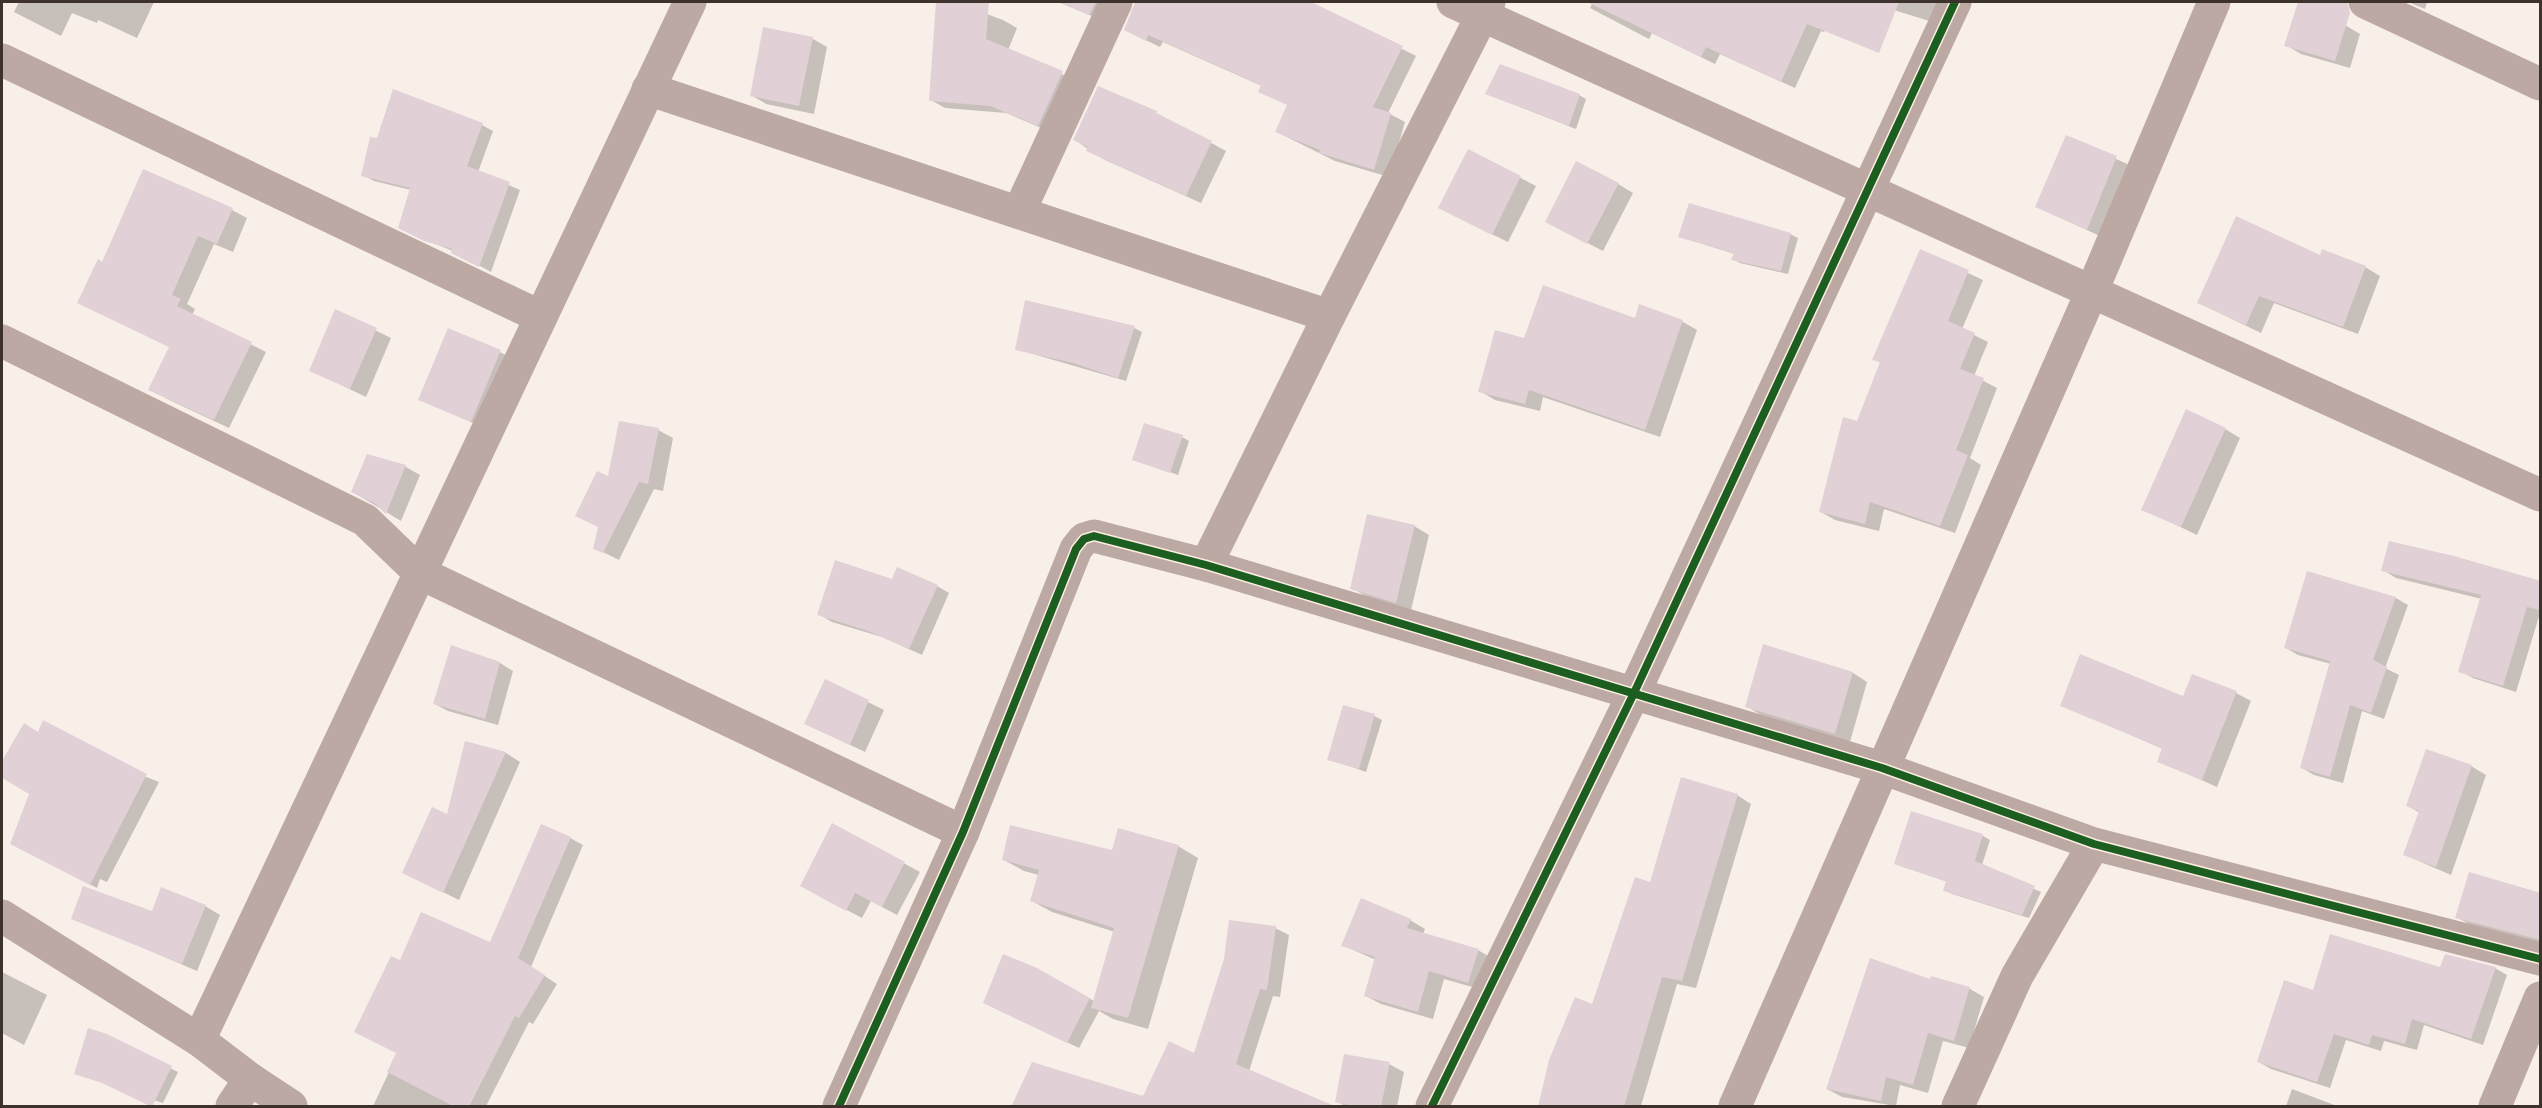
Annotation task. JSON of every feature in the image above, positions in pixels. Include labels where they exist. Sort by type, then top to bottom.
[{"type":"street","points":[[199,1040],[690,2]]},
{"type":"street","points":[[1019,212],[1116,2]]},
{"type":"street","points":[[1453,2],[1486,8],[1866,190],[2541,495]]},
{"type":"street","points":[[1432,1107],[1634,693],[1955,2]]},
{"type":"street","points":[[1735,1107],[2092,291],[2214,2]]},
{"type":"street","points":[[2365,2],[2541,84]]},
{"type":"street","points":[[1206,565],[1329,316],[1486,8]]},
{"type":"street","points":[[2,60],[541,318]]},
{"type":"street","points":[[648,89],[1329,316]]},
{"type":"street","points":[[2,341],[365,520],[420,573],[963,832]]},
{"type":"street","points":[[839,1107],[963,832],[1076,549],[1084,539],[1094,536],[1206,565],[1882,768],[2094,844],[2541,959]]},
{"type":"street","points":[[1958,1107],[2017,976],[2094,844]]},
{"type":"street","points":[[2,916],[199,1040],[291,1107]]},
{"type":"street","points":[[2495,1107],[2541,998]]},
{"type":"street","points":[[232,1107],[250,1079]]},
{"type":"building","points":[[936,2],[989,2],[986,39],[1063,71],[1038,126],[990,106],[929,101]]},
{"type":"building","points":[[1059,2],[1096,2],[1089,15]]},
{"type":"building","points":[[1135,2],[1311,2],[1403,46],[1373,107],[1391,113],[1374,170],[1319,153],[1320,150],[1275,132],[1287,105],[1258,92],[1261,85],[1148,35],[1146,41],[1124,30]]},
{"type":"building","points":[[1587,2],[1899,2],[1879,53],[1807,24],[1781,82],[1706,47],[1701,57]]},
{"type":"building","points":[[2298,2],[2347,2],[2350,13],[2335,61],[2284,46]]},
{"type":"building","points":[[763,27],[813,37],[799,106],[750,96]]},
{"type":"building","points":[[1500,64],[1580,94],[1569,126],[1485,94]]},
{"type":"building","points":[[1098,86],[1157,111],[1156,113],[1212,141],[1186,196],[1086,151],[1088,147],[1073,140]]},
{"type":"building","points":[[393,89],[483,123],[467,166],[510,182],[479,267],[451,253],[452,249],[424,241],[398,228],[410,188],[361,176],[370,137],[377,138]]},
{"type":"building","points":[[2066,135],[2117,156],[2087,230],[2035,207]]},
{"type":"building","points":[[1468,149],[1521,176],[1492,235],[1438,208]]},
{"type":"building","points":[[1576,161],[1619,183],[1587,244],[1545,222]]},
{"type":"building","points":[[143,169],[233,208],[217,244],[198,236],[172,295],[181,299],[177,306],[252,342],[214,420],[148,390],[169,347],[77,303],[98,259],[102,262]]},
{"type":"building","points":[[1689,203],[1791,233],[1781,271],[1731,260],[1734,253],[1678,237]]},
{"type":"building","points":[[2236,216],[2320,255],[2322,249],[2366,266],[2343,327],[2259,296],[2246,325],[2197,303]]},
{"type":"building","points":[[1920,249],[1969,270],[1948,321],[1975,333],[1960,369],[1984,378],[1956,450],[1968,455],[1940,526],[1870,502],[1865,524],[1819,512],[1843,417],[1857,421],[1880,362],[1872,360]]},
{"type":"building","points":[[1543,285],[1635,318],[1639,304],[1683,320],[1645,430],[1529,390],[1525,404],[1478,392],[1495,330],[1524,338]]},
{"type":"building","points":[[1025,300],[1135,326],[1118,378],[1073,363],[1015,350]]},
{"type":"building","points":[[335,309],[377,328],[350,389],[309,371]]},
{"type":"building","points":[[448,328],[501,350],[471,422],[418,400]]},
{"type":"building","points":[[2186,409],[2226,428],[2181,527],[2141,510]]},
{"type":"building","points":[[619,421],[659,428],[648,484],[639,482],[603,553],[593,549],[598,527],[575,516],[597,471],[608,476]]},
{"type":"building","points":[[1144,423],[1183,435],[1170,473],[1132,460]]},
{"type":"building","points":[[367,454],[406,465],[386,514],[374,503],[351,492]]},
{"type":"building","points":[[1367,514],[1415,525],[1396,603],[1350,589]]},
{"type":"building","points":[[2389,541],[2454,556],[2541,581],[2540,610],[2527,607],[2503,686],[2458,672],[2481,595],[2381,571]]},
{"type":"building","points":[[835,560],[892,579],[897,567],[938,585],[909,649],[868,631],[817,615]]},
{"type":"building","points":[[2307,571],[2396,597],[2373,660],[2387,667],[2371,713],[2350,705],[2330,777],[2300,768],[2330,661],[2284,648]]},
{"type":"building","points":[[1763,644],[1853,672],[1835,734],[1745,707]]},
{"type":"building","points":[[451,645],[500,662],[485,719],[433,704]]},
{"type":"building","points":[[2080,654],[2183,696],[2192,674],[2237,691],[2202,780],[2157,762],[2162,748],[2060,706]]},
{"type":"building","points":[[825,679],[869,700],[850,745],[804,724]]},
{"type":"building","points":[[1343,705],[1375,714],[1359,769],[1327,760]]},
{"type":"building","points":[[43,720],[147,774],[90,885],[10,844],[29,794],[2,778],[2,761],[24,723],[38,732]]},
{"type":"building","points":[[465,741],[506,752],[443,893],[402,873],[432,807],[447,814]]},
{"type":"building","points":[[2426,749],[2472,765],[2436,867],[2403,855],[2419,811],[2406,806]]},
{"type":"building","points":[[1681,777],[1738,794],[1682,981],[1662,977],[1624,1107],[1538,1107],[1549,1060],[1575,997],[1592,1004],[1635,877],[1650,882]]},
{"type":"building","points":[[1911,811],[1983,834],[1975,861],[2035,886],[2022,915],[1943,891],[1946,881],[1894,864]]},
{"type":"building","points":[[832,823],[905,862],[882,907],[855,893],[846,911],[800,886]]},
{"type":"building","points":[[541,824],[571,837],[518,958],[545,975],[519,1018],[515,1016],[469,1107],[455,1107],[387,1072],[396,1053],[354,1032],[391,956],[400,960],[421,912],[490,942]]},
{"type":"building","points":[[1010,825],[1112,850],[1118,828],[1179,845],[1128,1018],[1091,1008],[1114,928],[1030,901],[1039,870],[1002,860]]},
{"type":"building","points":[[2469,872],[2541,893],[2541,940],[2455,918]]},
{"type":"building","points":[[83,886],[152,911],[161,887],[206,905],[182,964],[71,919]]},
{"type":"building","points":[[1361,898],[1411,919],[1407,928],[1479,949],[1468,983],[1429,971],[1418,1012],[1364,996],[1375,957],[1341,946]]},
{"type":"building","points":[[1229,920],[1276,926],[1267,990],[1260,989],[1236,1064],[1337,1107],[1011,1107],[1032,1062],[1143,1096],[1169,1041],[1194,1053],[1224,959]]},
{"type":"building","points":[[2330,934],[2440,967],[2445,954],[2496,967],[2471,1039],[2412,1019],[2405,1044],[2372,1035],[2369,1045],[2334,1034],[2317,1082],[2257,1062],[2284,980],[2313,990]]},
{"type":"building","points":[[1003,954],[1037,968],[1090,998],[1067,1043],[983,1003]]},
{"type":"building","points":[[1870,958],[1930,979],[1931,976],[1970,987],[1954,1041],[1928,1033],[1913,1085],[1886,1077],[1881,1101],[1826,1089]]},
{"type":"building","points":[[88,1028],[107,1034],[172,1066],[152,1107],[102,1083],[74,1074]]},
{"type":"building","points":[[1344,1054],[1390,1062],[1381,1107],[1358,1107],[1335,1102]]},
{"type":"cycle path","points":[[1432,1106],[1634,693],[1955,2]]},
{"type":"cycle path","points":[[839,1106],[963,832],[1076,549],[1084,539],[1094,536],[1206,565],[1882,768],[2094,844],[2540,959]]}]
